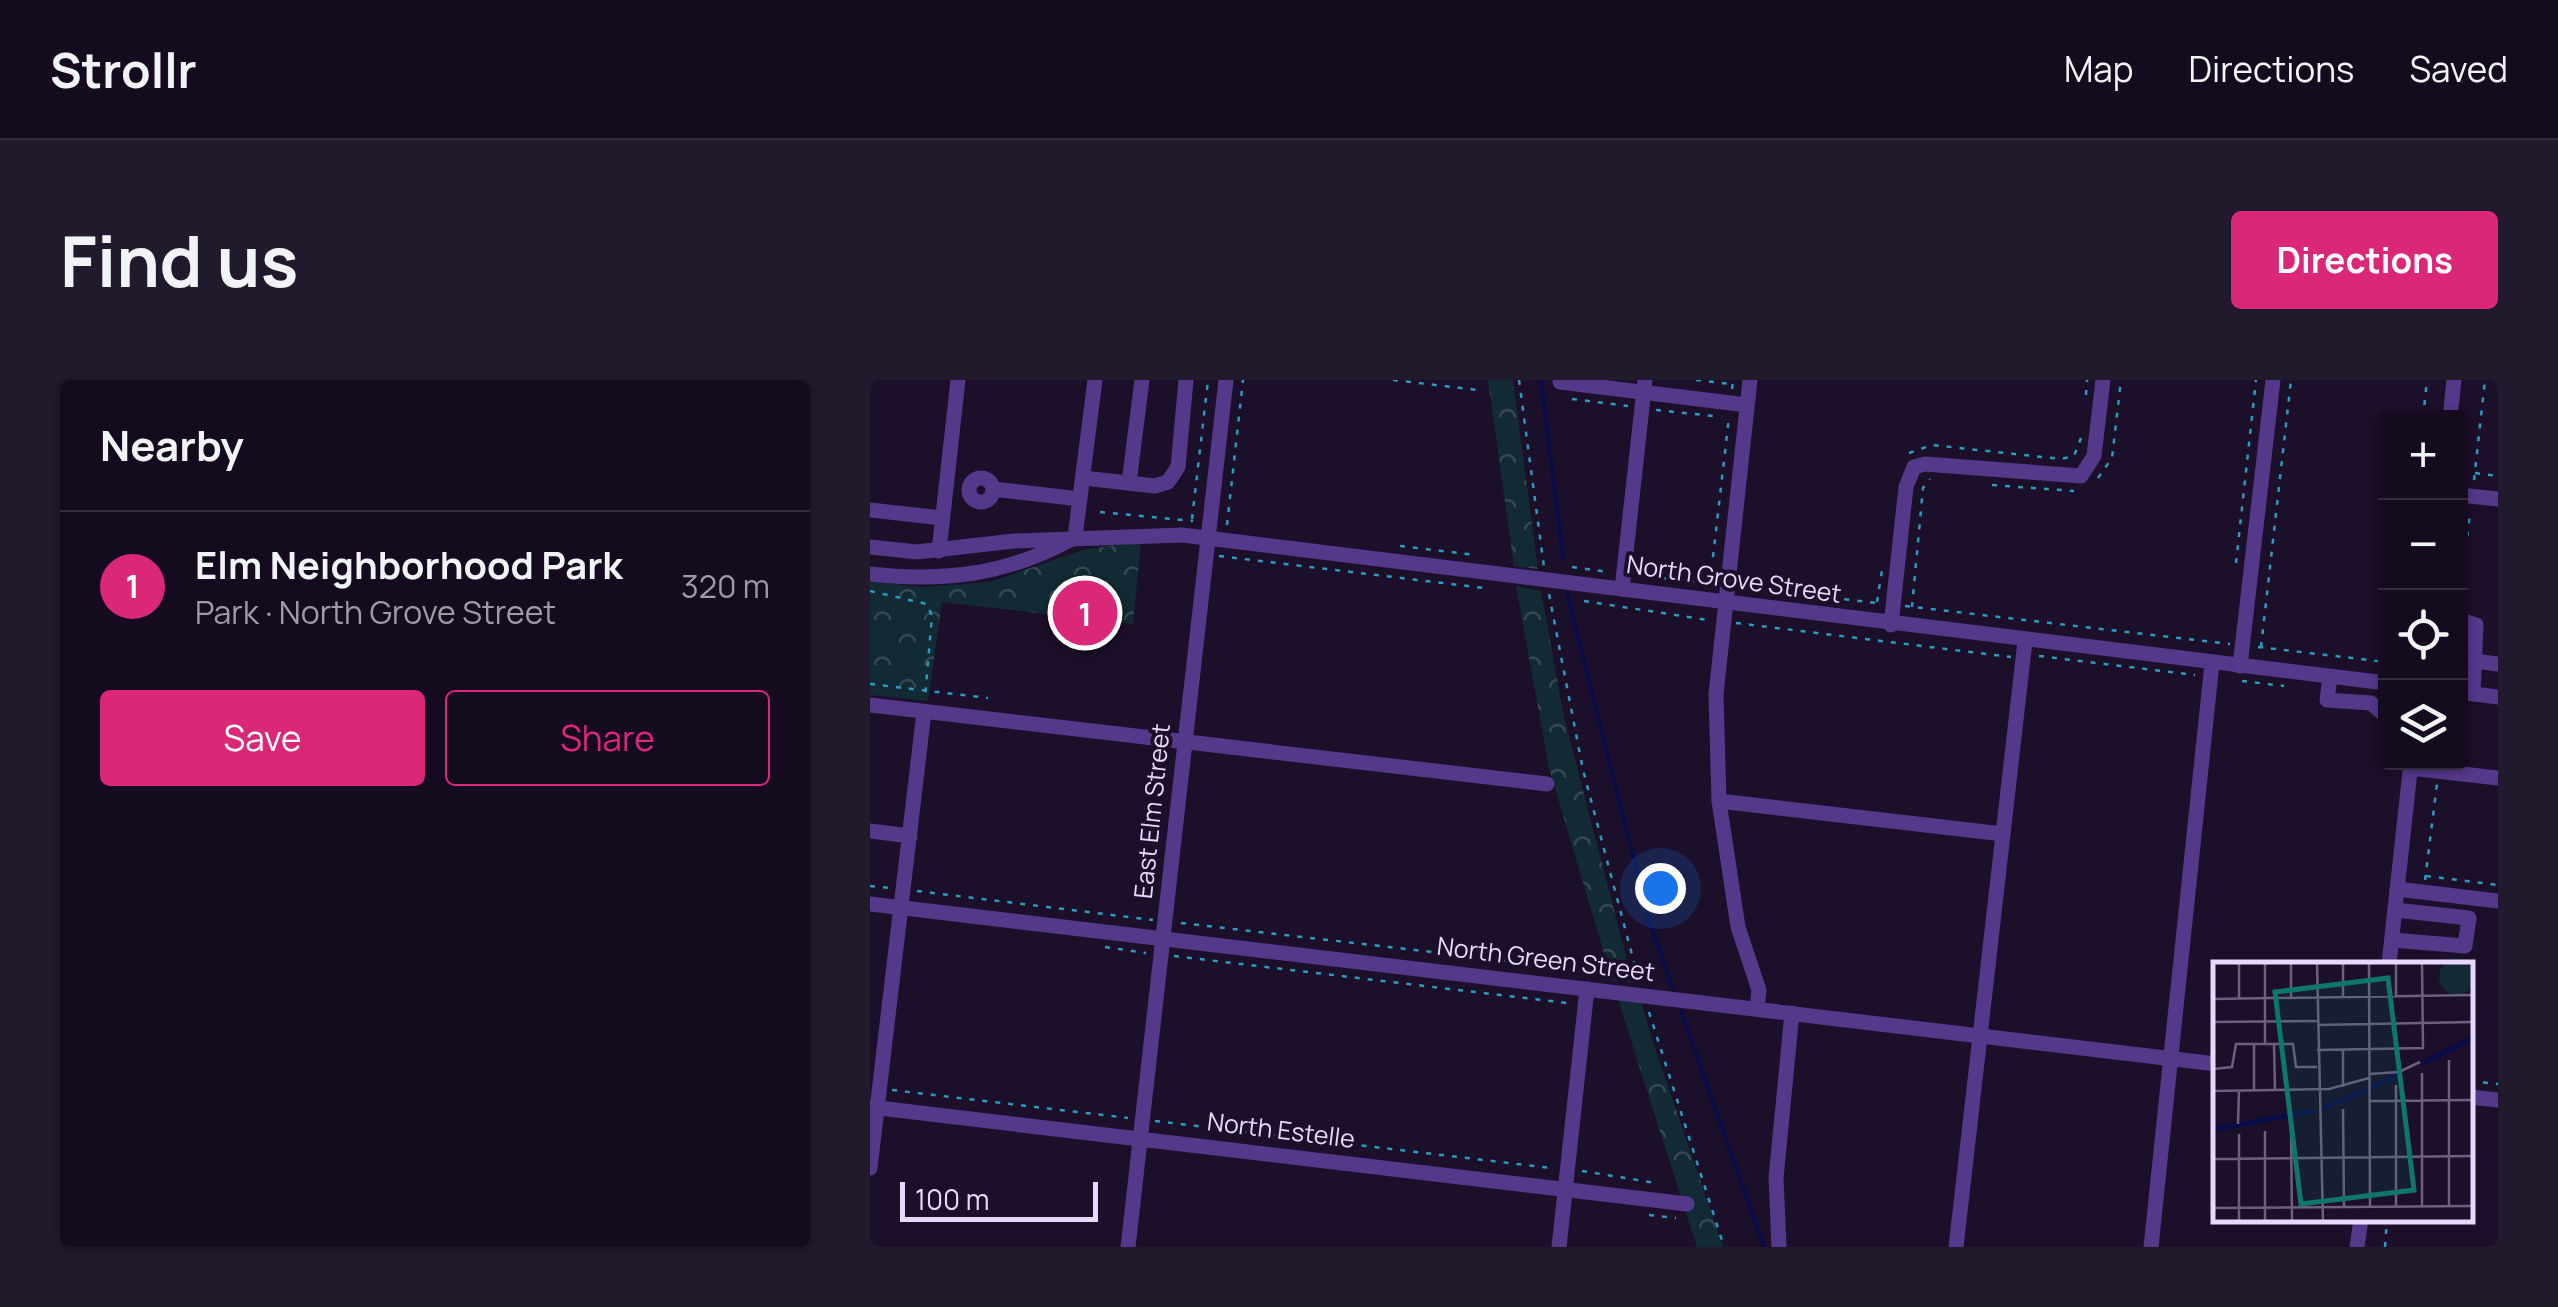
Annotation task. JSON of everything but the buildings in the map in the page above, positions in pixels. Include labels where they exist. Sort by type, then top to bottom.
[{"type":"street","points":[[939,551],[958,380]]},
{"type":"street","points":[[1075,538],[1095,380]]},
{"type":"street","points":[[1129,483],[1142,380]]},
{"type":"street","points":[[1083,478],[1155,486],[1174,476],[1186,380]]},
{"type":"street","name":"East Elm Street","points":[[1128,1247],[1226,380]]},
{"type":"street","points":[[1891,625],[1906,487],[1914,467],[1925,464],[2081,476],[2094,456],[2102,380]]},
{"type":"street","points":[[2239,673],[2273,380]]},
{"type":"street","points":[[2451,410],[2454,380]]},
{"type":"street","points":[[1560,382],[1644,386],[1747,405]]},
{"type":"street","points":[[1741,382],[1747,405],[1716,601],[1722,622],[1716,694],[1719,802],[1738,927],[1759,990],[1757,1010]]},
{"type":"street","points":[[1622,589],[1644,386]]},
{"type":"street","points":[[944,500],[970,496],[984,502],[993,489],[1080,499]]},
{"type":"street","points":[[2468,496],[2498,499]]},
{"type":"street","points":[[870,510],[942,518]]},
{"type":"street","name":"North Grove Street","points":[[870,574],[926,579],[993,572],[1042,556],[1075,538]]},
{"type":"street","name":"North Grove Street","points":[[870,548],[939,551],[1075,538],[1207,546],[1547,586],[1622,589],[1891,625],[2024,649],[2239,673],[2378,682]]},
{"type":"street","points":[[2468,622],[2476,625],[2468,656]]},
{"type":"street","points":[[1956,1247],[2024,649]]},
{"type":"street","points":[[2468,660],[2498,664]]},
{"type":"street","points":[[2151,1247],[2211,670]]},
{"type":"street","points":[[2330,677],[2327,700],[2371,703],[2378,709]]},
{"type":"street","points":[[2468,693],[2498,697]]},
{"type":"street","points":[[870,1168],[873,1107],[879,1088],[877,1042],[902,908],[924,705]]},
{"type":"street","points":[[870,706],[924,705],[1185,742],[1547,784]]},
{"type":"street","points":[[2389,962],[2410,770]]},
{"type":"street","points":[[2431,770],[2498,778]]},
{"type":"street","points":[[1719,802],[2003,834]]},
{"type":"street","points":[[870,831],[910,836]]},
{"type":"street","points":[[2395,910],[2481,919],[2490,900],[2425,884],[2397,889]]},
{"type":"street","name":"North Green Street","points":[[870,904],[1162,947],[1587,989],[2213,1064]]},
{"type":"street","points":[[2392,940],[2465,946],[2470,918]]},
{"type":"street","points":[[1559,1247],[1587,989]]},
{"type":"street","points":[[1780,1247],[1776,1178],[1792,1013]]},
{"type":"street","points":[[2473,1096],[2498,1100]]},
{"type":"street","name":"North Estelle","points":[[873,1107],[1687,1204]]},
{"type":"street","points":[[2358,1247],[2360,1222]]},
{"type":"path","points":[[1192,520],[1208,380]]},
{"type":"path","points":[[1227,526],[1243,380]]},
{"type":"path","points":[[1393,380],[1478,390]]},
{"type":"path","points":[[1519,380],[1547,586],[1584,770],[1644,996],[1724,1247]]},
{"type":"path","points":[[1696,380],[1741,382]]},
{"type":"path","points":[[2096,481],[2112,458],[2121,380]]},
{"type":"path","points":[[2236,568],[2256,380]]},
{"type":"path","points":[[2261,648],[2291,380]]},
{"type":"path","points":[[2424,410],[2427,380]]},
{"type":"path","points":[[1716,601],[1729,418]]},
{"type":"path","points":[[2474,473],[2498,476]]},
{"type":"path","points":[[1912,607],[1923,488],[1930,478]]},
{"type":"path","points":[[1982,484],[2083,490]]},
{"type":"path","points":[[1207,546],[1492,587]]},
{"type":"path","points":[[1547,586],[1563,592]]},
{"type":"path","points":[[870,591],[927,604],[932,616],[924,705]]},
{"type":"path","points":[[1577,594],[1587,604],[1722,622],[2211,670]]},
{"type":"path","points":[[2239,673],[2290,687]]},
{"type":"path","points":[[870,684],[988,698]]},
{"type":"path","points":[[2439,772],[2425,884],[2498,885]]},
{"type":"path","points":[[870,886],[1572,968]]},
{"type":"path","points":[[1105,948],[1162,947],[1566,1003]]},
{"type":"path","points":[[2473,1081],[2498,1084]]},
{"type":"path","points":[[879,1088],[1551,1168]]},
{"type":"path","points":[[1586,1172],[1656,1183]]},
{"type":"path","points":[[2385,1247],[2388,1222]]},
{"type":"green space","points":[[1488,380],[1513,380],[1538,569],[1514,566]]},
{"type":"green space","points":[[1141,542],[1133,624],[942,602],[928,701],[870,695],[870,581],[921,587],[989,582],[1086,549]]},
{"type":"green space","points":[[1516,586],[1541,591],[1564,717],[1633,983],[1612,980],[1549,768]]},
{"type":"green space","points":[[1618,999],[1641,1002],[1655,1048],[1635,1053]]},
{"type":"green space","points":[[1655,1048],[1723,1247],[1697,1247],[1635,1053]]},
{"type":"waterway","points":[[1541,380],[1563,558]]},
{"type":"waterway","points":[[1567,594],[1650,923],[1673,989]]},
{"type":"waterway","points":[[1681,1011],[1764,1247]]},
{"type":"place","name":"Elm Neighborhood Park","points":[[1085,613]]}]
